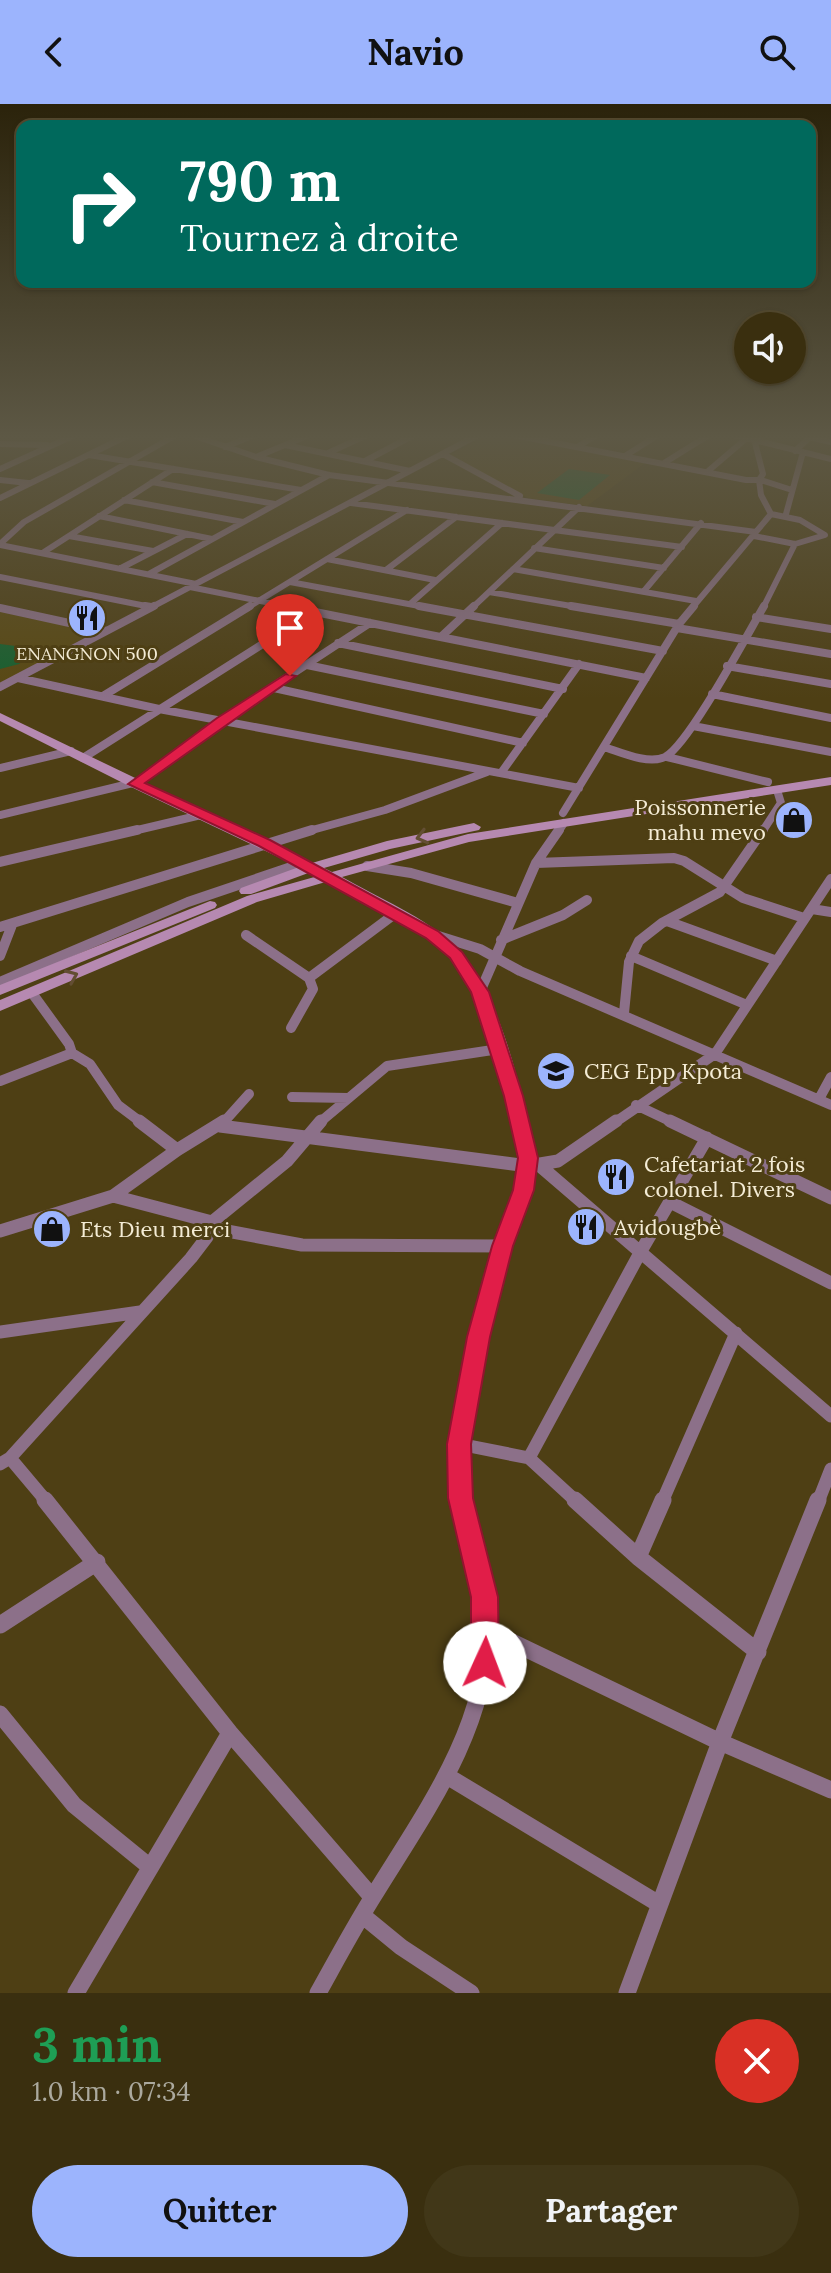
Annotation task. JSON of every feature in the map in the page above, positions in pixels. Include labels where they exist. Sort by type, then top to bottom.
[{"type":"main road","points":[[0,716],[330,876],[432,934],[456,955],[480,992],[534,1165]]},
{"type":"main road","points":[[773,786],[831,772]]},
{"type":"main road","points":[[0,990],[308,866],[435,834],[773,786],[831,781]]},
{"type":"main road","points":[[0,1006],[252,899],[468,838],[564,818]]},
{"type":"street","points":[[0,544],[23,523]]},
{"type":"street","points":[[44,552],[88,523]]},
{"type":"street","points":[[134,523],[212,539]]},
{"type":"street","points":[[149,574],[241,523]]},
{"type":"street","points":[[0,687],[312,523]]},
{"type":"street","points":[[103,696],[386,523]]},
{"type":"street","points":[[386,570],[448,523]]},
{"type":"street","points":[[410,604],[502,523]]},
{"type":"street","points":[[503,523],[682,547]]},
{"type":"street","points":[[443,635],[561,523]]},
{"type":"street","points":[[644,591],[701,523]]},
{"type":"street","points":[[702,523],[755,534],[777,542]]},
{"type":"street","points":[[480,992],[536,863],[579,788],[678,626],[764,523]]},
{"type":"street","points":[[806,523],[828,536]]},
{"type":"street","points":[[120,568],[188,534]]},
{"type":"street","points":[[69,536],[153,551]]},
{"type":"street","points":[[745,545],[795,544],[828,536]]},
{"type":"street","points":[[0,544],[313,612],[443,635],[646,678]]},
{"type":"street","points":[[667,757],[693,726],[784,571],[795,544]]},
{"type":"street","points":[[534,548],[664,568]]},
{"type":"street","points":[[327,559],[435,580]]},
{"type":"street","points":[[513,569],[696,601]]},
{"type":"street","points":[[0,577],[152,607]]},
{"type":"street","points":[[290,582],[663,651]]},
{"type":"street","points":[[489,592],[831,654]]},
{"type":"street","points":[[0,608],[106,631]]},
{"type":"street","points":[[0,768],[77,754],[159,709],[313,612]]},
{"type":"street","points":[[756,617],[831,627]]},
{"type":"street","points":[[0,815],[135,784],[222,720],[370,623]]},
{"type":"street","points":[[338,643],[563,689]]},
{"type":"street","points":[[501,773],[579,664]]},
{"type":"street","points":[[307,665],[544,714]]},
{"type":"street","points":[[727,666],[831,684]]},
{"type":"street","points":[[18,678],[159,709],[579,788]]},
{"type":"street","points":[[273,688],[523,743]]},
{"type":"street","points":[[712,694],[831,718]]},
{"type":"street","points":[[693,726],[831,752]]},
{"type":"street","points":[[604,747],[651,759],[667,757],[773,786],[781,803],[725,888],[712,899],[637,939],[631,956],[624,1013]]},
{"type":"street","points":[[0,956],[6,926],[264,843],[385,810],[490,770]]},
{"type":"street","points":[[0,862],[201,815]]},
{"type":"street","points":[[536,863],[674,858],[684,861],[743,898],[808,913],[831,912]]},
{"type":"street","points":[[0,982],[188,902],[308,866]]},
{"type":"street","points":[[367,866],[411,873],[518,903]]},
{"type":"street","points":[[220,1126],[534,1165],[565,1157],[636,1105],[715,1054],[831,879]]},
{"type":"street","points":[[501,940],[563,915],[587,900]]},
{"type":"street","points":[[309,978],[396,913]]},
{"type":"street","points":[[667,921],[777,961]]},
{"type":"street","points":[[432,934],[469,945],[831,1105]]},
{"type":"street","points":[[246,935],[309,978],[313,989],[291,1028]]},
{"type":"street","points":[[631,956],[747,1005]]},
{"type":"street","points":[[32,993],[69,1044],[72,1053]]},
{"type":"street","points":[[372,1897],[230,1733],[97,1562],[5,1461],[191,1258],[211,1225],[287,1161],[306,1136],[348,1098],[391,1063],[499,1049]]},
{"type":"street","points":[[0,1081],[72,1053],[82,1057],[95,1070],[118,1105],[177,1150]]},
{"type":"street","points":[[819,1099],[831,1077]]},
{"type":"street","points":[[0,1231],[113,1196],[177,1150],[220,1126],[249,1094]]},
{"type":"street","points":[[292,1097],[348,1098]]},
{"type":"street","points":[[636,1105],[831,1198]]},
{"type":"street","points":[[529,1458],[641,1251],[707,1138]]},
{"type":"street","points":[[318,1993],[372,1897],[447,1776],[477,1702],[485,1663],[487,1630],[484,1597],[461,1498],[459,1444],[467,1388],[503,1246],[534,1165]]},
{"type":"street","points":[[534,1165],[641,1251],[831,1416]]},
{"type":"street","points":[[113,1196],[211,1225],[302,1245],[503,1246]]},
{"type":"street","points":[[670,1202],[831,1283]]},
{"type":"street","points":[[0,1332],[140,1312]]},
{"type":"street","points":[[638,1557],[736,1333]]},
{"type":"street","points":[[459,1444],[529,1458],[638,1557],[758,1652]]},
{"type":"street","points":[[627,1993],[720,1742],[831,1469]]},
{"type":"street","points":[[0,1625],[97,1562]]},
{"type":"street","points":[[487,1630],[720,1742],[831,1790]]},
{"type":"street","points":[[0,1714],[74,1805],[150,1867]]},
{"type":"street","points":[[76,1993],[230,1733]]},
{"type":"street","points":[[447,1776],[659,1904]]},
{"type":"street","points":[[362,1915],[401,1947],[471,1993]]},
{"type":"shaded area","points":[[0,612],[95,632],[0,684]]},
{"type":"green space","points":[[0,644],[23,647],[30,655],[19,664],[0,669]]},
{"type":"place","name":"ENANGNON 500","points":[[87,618]]},
{"type":"place","name":"Poissonnerie mahu mevo","points":[[794,820]]},
{"type":"place","name":"CEG Epp Kpota","points":[[556,1071]]},
{"type":"place","name":"Cafetariat 2 fois colonel. Divers","points":[[616,1177]]},
{"type":"place","name":"Avidougbè","points":[[586,1227]]},
{"type":"place","name":"Ets Dieu merci","points":[[52,1229]]},
{"type":"route","points":[[290,676],[222,720],[135,784],[330,876],[432,934],[456,955],[480,992],[514,1096],[528,1158],[524,1190],[503,1246],[479,1337],[467,1388],[459,1444],[461,1498],[484,1597],[487,1630],[485,1663]]}]
